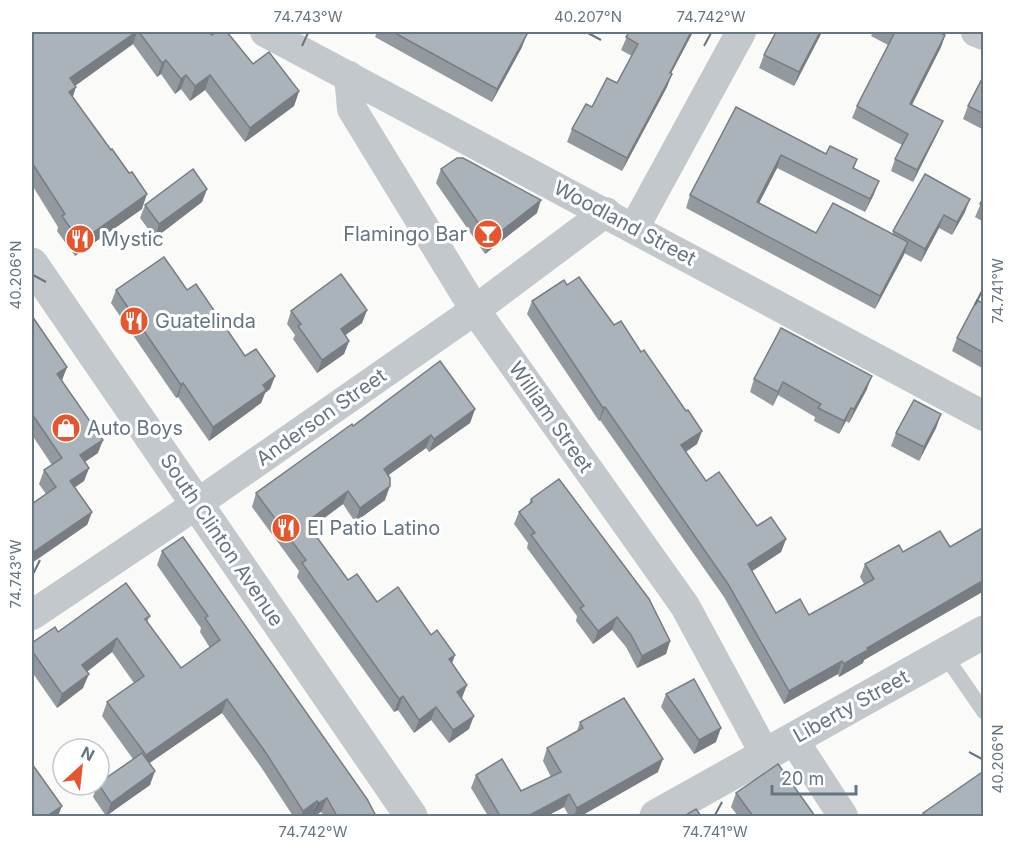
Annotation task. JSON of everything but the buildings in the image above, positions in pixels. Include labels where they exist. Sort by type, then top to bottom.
[{"type":"street","name":"Woodland Street","points":[[265,32],[606,212],[984,416]]},
{"type":"street","points":[[634,228],[741,32]]},
{"type":"street","points":[[976,32],[984,35]]},
{"type":"street","name":"William Street","points":[[349,76],[352,109],[475,310],[685,606],[779,747],[843,816]]},
{"type":"street","name":"Anderson Street","points":[[32,615],[475,310],[606,212]]},
{"type":"street","name":"South Clinton Avenue","points":[[32,264],[411,816]]},
{"type":"street","name":"Liberty Street","points":[[656,816],[984,632]]},
{"type":"lane","points":[[944,654],[984,712]]},
{"type":"place","name":"Flamingo Bar","points":[[488,234]]},
{"type":"place","name":"Mystic","points":[[80,239]]},
{"type":"place","name":"Guatelinda","points":[[134,321]]},
{"type":"place","name":"Auto Boys","points":[[66,428]]},
{"type":"place","name":"El Patio Latino","points":[[286,528]]}]
